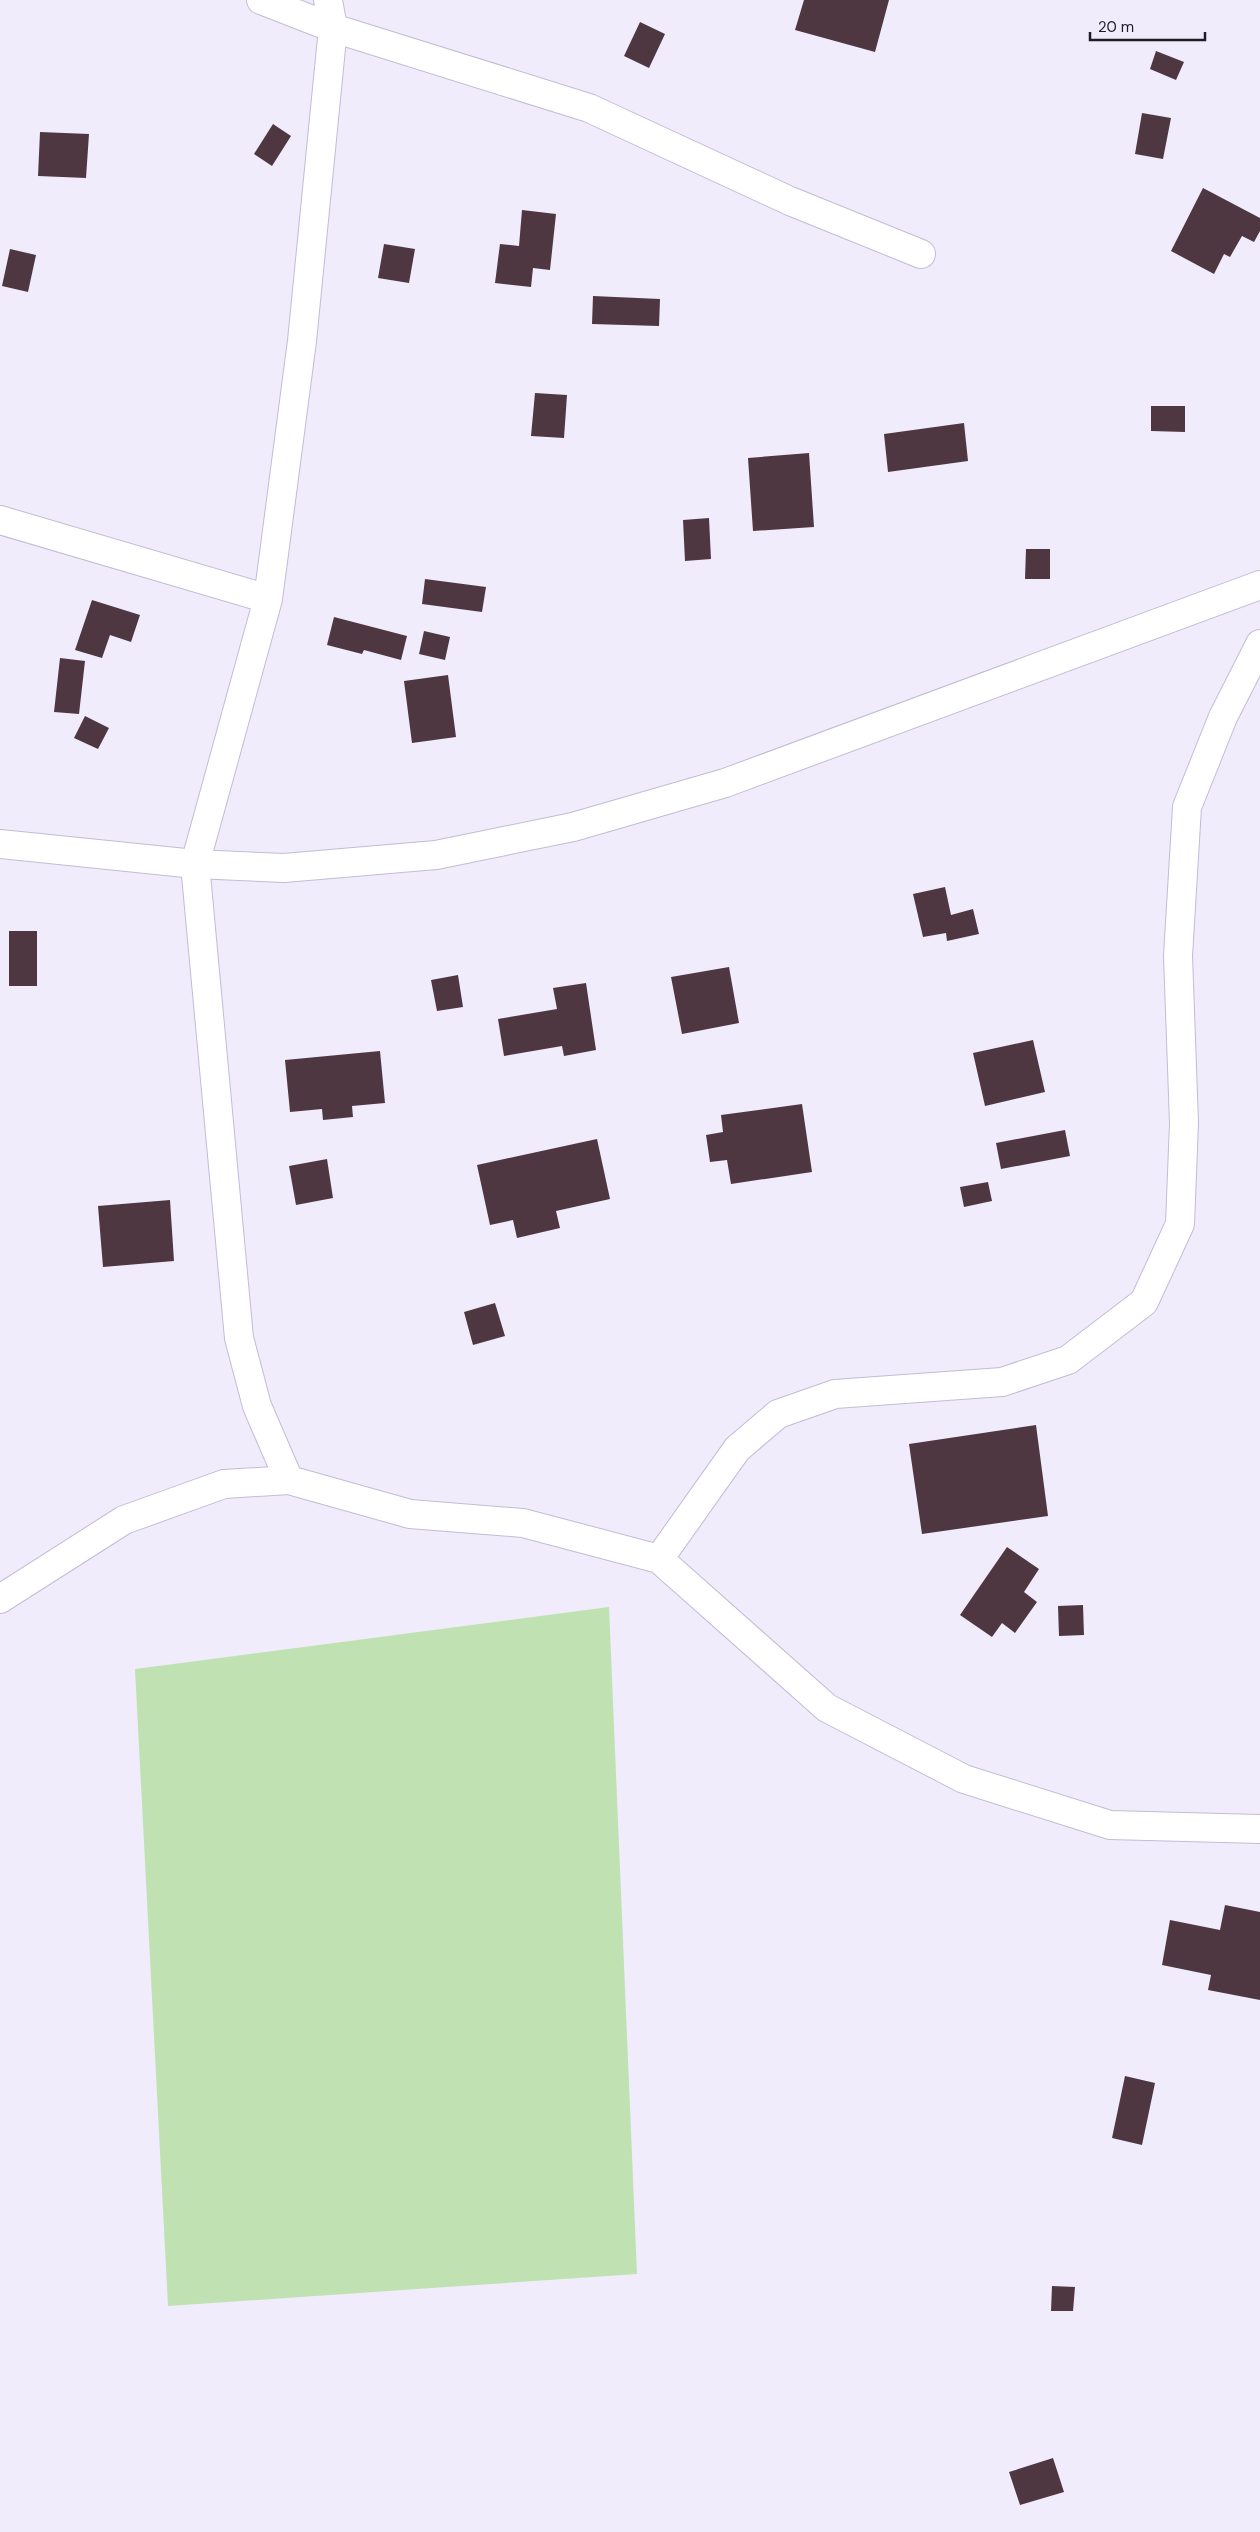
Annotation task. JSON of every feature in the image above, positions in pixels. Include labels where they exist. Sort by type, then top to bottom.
[{"type":"street","points":[[262,0],[333,28],[589,108],[790,201],[921,254]]},
{"type":"street","points":[[289,1480],[257,1406],[240,1338],[195,864],[268,599],[302,341],[333,28],[328,0]]},
{"type":"street","points":[[0,520],[268,599]]},
{"type":"street","points":[[0,844],[195,864],[284,868],[436,855],[573,827],[725,783],[1260,585]]},
{"type":"street","points":[[659,1559],[737,1449],[778,1414],[835,1394],[1002,1382],[1068,1360],[1144,1302],[1180,1224],[1184,1123],[1178,956],[1187,807],[1223,717],[1260,644]]},
{"type":"street","points":[[0,1600],[124,1520],[224,1484],[289,1480],[410,1514],[523,1523],[659,1559],[827,1708],[964,1780],[1110,1825],[1260,1829]]},
{"type":"green space","points":[[609,1607],[637,2274],[168,2306],[135,1669]]},
{"type":"building","points":[[804,0],[889,0],[875,52],[795,30]]},
{"type":"building","points":[[640,22],[665,34],[649,68],[624,56]]},
{"type":"building","points":[[1156,51],[1184,62],[1176,80],[1150,69]]},
{"type":"building","points":[[1142,113],[1171,118],[1163,159],[1135,154]]},
{"type":"building","points":[[273,124],[291,136],[272,166],[254,154]]},
{"type":"building","points":[[40,132],[89,134],[86,178],[38,176]]},
{"type":"building","points":[[1203,188],[1260,218],[1260,231],[1254,242],[1242,236],[1230,257],[1224,254],[1214,274],[1171,251]]},
{"type":"building","points":[[522,210],[556,214],[550,270],[533,268],[531,287],[495,283],[500,244],[519,246]]},
{"type":"building","points":[[384,244],[415,249],[409,283],[378,278]]},
{"type":"building","points":[[10,249],[36,255],[28,292],[2,286]]},
{"type":"building","points":[[593,296],[660,299],[659,326],[592,324]]},
{"type":"building","points":[[535,393],[567,395],[564,438],[531,436]]},
{"type":"building","points":[[1151,406],[1185,406],[1185,432],[1151,431]]},
{"type":"building","points":[[964,423],[968,461],[888,472],[884,434]]},
{"type":"building","points":[[809,453],[814,527],[753,531],[748,458]]},
{"type":"building","points":[[709,518],[711,559],[685,561],[683,520]]},
{"type":"building","points":[[1026,549],[1050,549],[1050,579],[1025,579]]},
{"type":"building","points":[[425,579],[486,587],[482,612],[422,604]]},
{"type":"building","points":[[92,600],[140,615],[131,642],[110,635],[102,658],[75,650]]},
{"type":"building","points":[[334,617],[407,636],[401,660],[364,650],[362,654],[327,645]]},
{"type":"building","points":[[424,631],[450,637],[445,660],[419,654]]},
{"type":"building","points":[[60,658],[85,661],[79,714],[54,712]]},
{"type":"building","points":[[448,675],[456,737],[412,743],[404,681]]},
{"type":"building","points":[[85,716],[109,728],[98,749],[74,738]]},
{"type":"building","points":[[945,887],[951,915],[973,909],[979,934],[947,941],[946,933],[923,937],[913,894]]},
{"type":"building","points":[[9,931],[37,931],[37,986],[9,986]]},
{"type":"building","points":[[729,967],[739,1023],[682,1034],[671,977]]},
{"type":"building","points":[[458,975],[463,1007],[437,1011],[431,980]]},
{"type":"building","points":[[586,983],[596,1050],[564,1056],[562,1046],[504,1056],[498,1019],[557,1009],[553,988]]},
{"type":"building","points":[[1033,1040],[1045,1092],[985,1106],[973,1053]]},
{"type":"building","points":[[380,1051],[385,1103],[352,1106],[353,1117],[323,1120],[322,1109],[290,1112],[285,1060]]},
{"type":"building","points":[[802,1104],[812,1172],[731,1184],[727,1160],[710,1162],[706,1135],[723,1132],[721,1115]]},
{"type":"building","points":[[1065,1130],[1070,1156],[1001,1169],[996,1143]]},
{"type":"building","points":[[597,1139],[610,1199],[556,1211],[560,1228],[517,1238],[513,1220],[490,1225],[477,1165]]},
{"type":"building","points":[[327,1159],[333,1198],[296,1205],[289,1166]]},
{"type":"building","points":[[988,1182],[992,1201],[964,1207],[960,1187]]},
{"type":"building","points":[[170,1200],[174,1261],[103,1267],[98,1206]]},
{"type":"building","points":[[495,1303],[505,1336],[473,1345],[464,1312]]},
{"type":"building","points":[[1036,1425],[1048,1516],[922,1534],[909,1444]]},
{"type":"building","points":[[1007,1547],[1039,1569],[1024,1592],[1037,1602],[1015,1633],[1002,1623],[992,1637],[960,1615]]},
{"type":"building","points":[[1083,1605],[1084,1635],[1059,1636],[1058,1606]]},
{"type":"building","points":[[1225,1905],[1260,1912],[1260,2000],[1208,1990],[1211,1975],[1162,1965],[1170,1920],[1220,1930]]},
{"type":"building","points":[[1125,2076],[1155,2083],[1142,2145],[1112,2138]]},
{"type":"building","points":[[1052,2286],[1075,2287],[1073,2311],[1051,2311]]},
{"type":"building","points":[[1053,2458],[1064,2492],[1020,2505],[1009,2472]]}]
